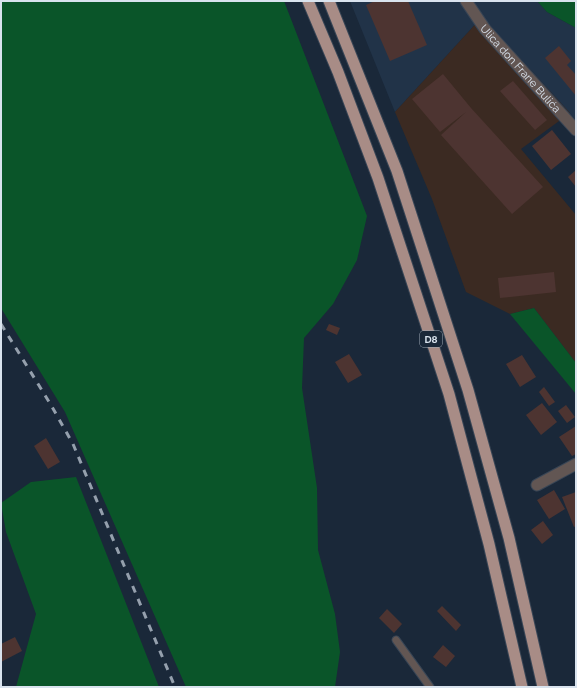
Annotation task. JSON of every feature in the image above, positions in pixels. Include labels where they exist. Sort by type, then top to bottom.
[{"type":"highway","name":"D8","points":[[308,1],[338,72],[378,178],[449,394],[489,544],[522,687]]},
{"type":"highway","name":"D8","points":[[329,1],[397,171],[468,390],[509,538],[543,687]]},
{"type":"street","name":"Ulica don Frane Bulića","points":[[466,2],[485,29],[576,130]]},
{"type":"street","points":[[537,485],[576,464]]},
{"type":"lane","points":[[396,640],[430,687]]},
{"type":"shaded area","points":[[350,1],[537,1],[547,12],[576,28],[576,120],[482,17],[395,112]]},
{"type":"shaded area","points":[[482,17],[570,113],[521,149],[576,215],[576,363],[534,308],[510,314],[466,292],[432,199],[395,112]]},
{"type":"green space","points":[[1,1],[284,1],[367,216],[357,260],[333,304],[304,338],[302,388],[317,488],[318,550],[335,614],[340,652],[335,687],[186,687],[65,412],[1,308]]},
{"type":"green space","points":[[537,1],[576,1],[576,28],[547,12]]},
{"type":"green space","points":[[534,308],[576,363],[576,394],[510,314]]},
{"type":"green space","points":[[76,477],[159,687],[16,687],[36,614],[6,532],[1,503],[31,482]]},
{"type":"building","points":[[375,1],[408,1],[427,45],[390,61],[366,5]]},
{"type":"building","points":[[559,46],[571,61],[567,65],[576,75],[576,96],[545,58]]},
{"type":"building","points":[[443,74],[471,108],[543,187],[512,214],[441,135],[466,112],[440,132],[412,99]]},
{"type":"building","points":[[513,81],[547,120],[535,130],[500,91]]},
{"type":"building","points":[[552,130],[571,154],[551,170],[532,146]]},
{"type":"building","points":[[576,170],[576,187],[568,177]]},
{"type":"building","points":[[554,272],[556,292],[500,298],[498,278]]},
{"type":"building","points":[[329,324],[340,328],[337,335],[326,330]]},
{"type":"building","points":[[349,354],[362,375],[348,383],[335,362]]},
{"type":"building","points":[[522,355],[536,377],[520,387],[506,364]]},
{"type":"building","points":[[544,387],[555,402],[549,406],[539,392]]},
{"type":"building","points":[[542,403],[557,422],[541,435],[526,415]]},
{"type":"building","points":[[566,405],[575,417],[567,423],[558,411]]},
{"type":"building","points":[[576,426],[576,454],[572,456],[559,437]]},
{"type":"building","points":[[46,438],[60,462],[48,469],[34,446]]},
{"type":"building","points":[[554,490],[565,509],[549,519],[537,500]]},
{"type":"building","points":[[576,492],[576,526],[574,527],[562,497]]},
{"type":"building","points":[[543,521],[553,535],[542,544],[531,530]]},
{"type":"building","points":[[442,606],[461,625],[456,631],[437,611]]},
{"type":"building","points":[[387,609],[402,624],[394,633],[379,618]]},
{"type":"building","points":[[15,637],[22,651],[1,662],[1,644]]},
{"type":"building","points":[[443,645],[455,656],[446,667],[433,657]]},
{"type":"railway","points":[[1,324],[51,405],[73,444],[175,687]]}]
